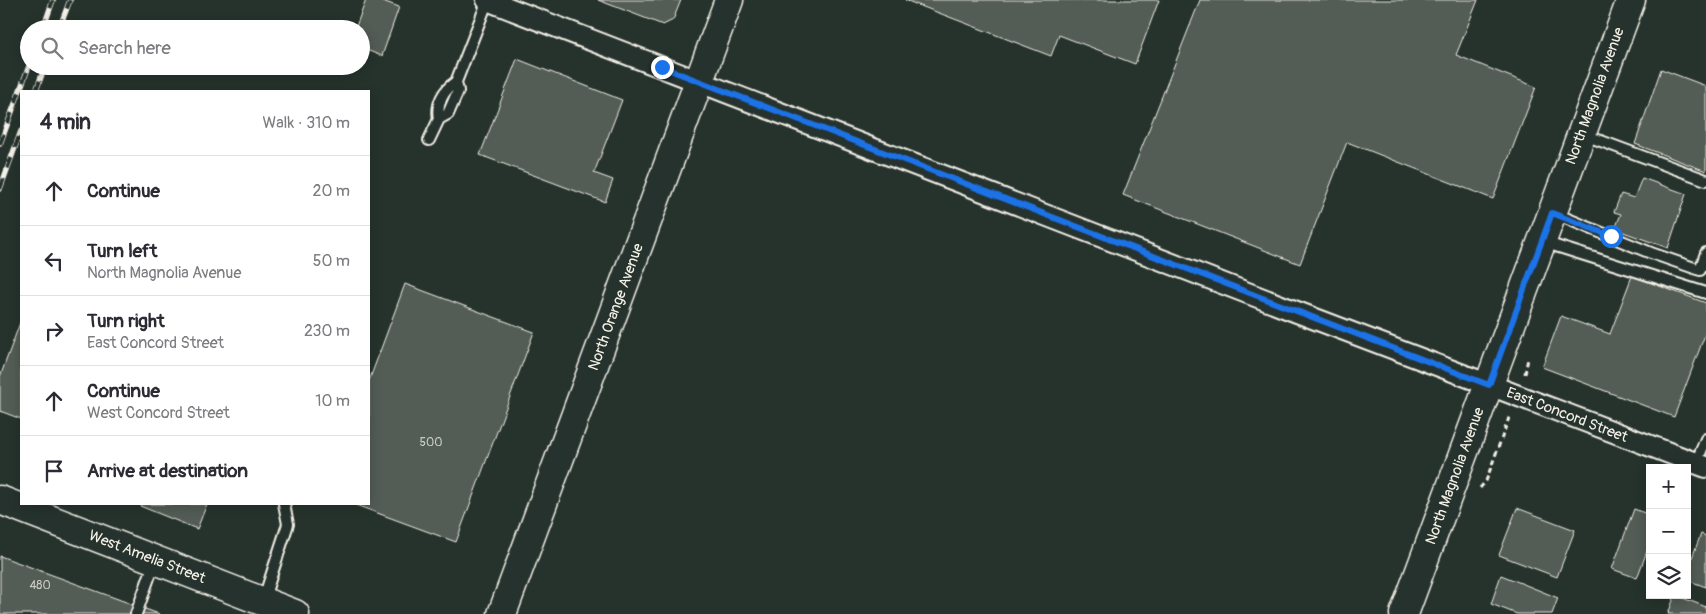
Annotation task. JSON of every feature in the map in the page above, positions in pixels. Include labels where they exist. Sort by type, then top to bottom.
[{"type":"main road","name":"North Orange Avenue","points":[[502,614],[730,0]]},
{"type":"main road","name":"North Magnolia Avenue","points":[[1404,614],[1631,0]]},
{"type":"main road","name":"West Amelia Street","points":[[0,500],[280,610]]},
{"type":"street","name":"East Concord Street","points":[[487,0],[1701,465]]},
{"type":"lane","points":[[428,140],[440,119],[437,108],[447,88],[456,82],[487,0]]},
{"type":"lane","points":[[1581,134],[1706,180]]},
{"type":"lane","points":[[1552,213],[1651,253],[1700,270],[1706,253]]},
{"type":"lane","points":[[1542,241],[1706,293]]},
{"type":"lane","points":[[1701,465],[1706,439]]},
{"type":"lane","points":[[280,610],[288,524],[284,505]]},
{"type":"lane","points":[[136,614],[156,560]]},
{"type":"building","points":[[366,0],[380,0],[399,7],[382,56],[370,51],[370,20],[358,20]]},
{"type":"building","points":[[598,0],[681,0],[673,20],[663,25]]},
{"type":"building","points":[[905,0],[1159,0],[1135,64],[1059,35],[1051,56]]},
{"type":"building","points":[[1200,0],[1478,0],[1456,55],[1536,87],[1493,199],[1347,142],[1300,264],[1123,195]]},
{"type":"building","points":[[517,59],[622,100],[594,173],[613,180],[605,202],[480,155]]},
{"type":"building","points":[[1661,69],[1706,86],[1706,171],[1635,144]]},
{"type":"building","points":[[1642,178],[1686,194],[1668,248],[1615,229],[1621,214],[1614,212],[1621,194],[1634,198]]},
{"type":"building","points":[[1632,276],[1706,303],[1706,332],[1674,417],[1542,367],[1561,316],[1610,334]]},
{"type":"building","points":[[405,284],[534,332],[456,542],[356,505],[370,505],[370,378]]},
{"type":"building","points":[[20,323],[20,419],[0,411],[0,377]]},
{"type":"building","points":[[140,505],[207,505],[197,529]]},
{"type":"building","points":[[1517,508],[1575,530],[1557,577],[1499,555]]},
{"type":"building","points":[[1634,509],[1646,514],[1646,554],[1637,578],[1612,569]]},
{"type":"building","points":[[1701,534],[1706,536],[1706,587],[1691,581],[1691,560]]},
{"type":"building","points":[[0,556],[159,614],[0,614]]},
{"type":"building","points":[[1501,575],[1558,598],[1552,614],[1517,614],[1491,604]]},
{"type":"building","points":[[1674,599],[1685,599],[1706,607],[1706,614],[1668,614]]},
{"type":"railway","points":[[46,20],[53,0]]},
{"type":"railway","points":[[62,20],[70,0]]},
{"type":"railway","points":[[20,90],[26,75]]},
{"type":"railway","points":[[36,90],[42,75]]},
{"type":"railway","points":[[0,144],[20,90]]},
{"type":"railway","points":[[0,189],[20,134]]},
{"type":"route","points":[[662,67],[1489,385],[1552,213],[1611,236]]}]
